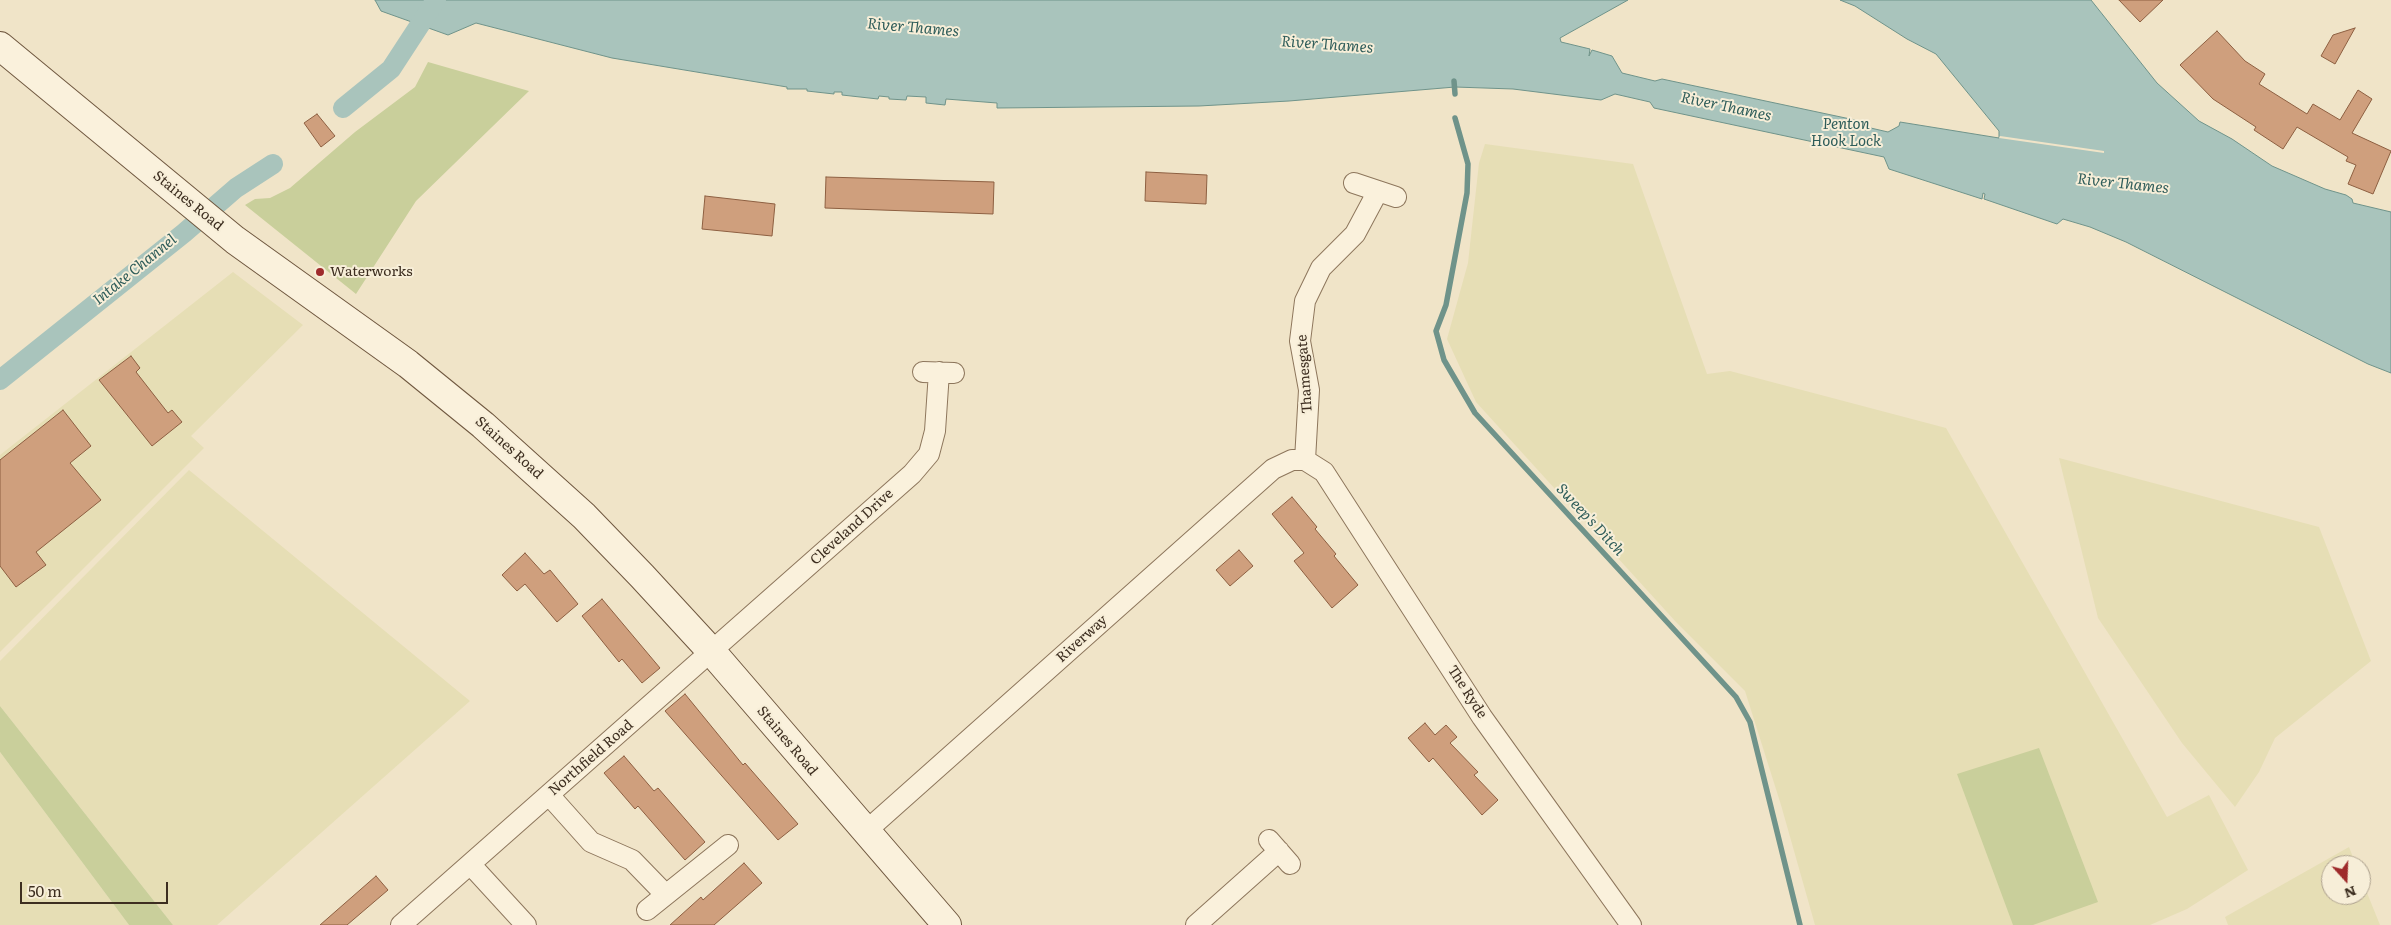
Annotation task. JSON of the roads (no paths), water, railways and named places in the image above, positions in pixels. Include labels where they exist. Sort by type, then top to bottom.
[{"type":"main road","name":"Staines Road","points":[[0,46],[235,240],[408,364],[483,425],[584,516],[712,652],[865,832],[948,925]]},
{"type":"street","name":"Thamesgate","points":[[1305,460],[1309,390],[1300,341],[1305,301],[1321,268],[1355,234],[1387,194],[1354,183]]},
{"type":"street","name":"Cleveland Drive","points":[[712,652],[912,474],[928,454],[935,430],[939,372]]},
{"type":"street","name":"Riverway","points":[[865,832],[1274,469],[1292,460],[1305,460]]},
{"type":"street","name":"The Ryde","points":[[1305,460],[1324,472],[1482,717],[1632,925]]},
{"type":"street","name":"Northfield Road","points":[[400,925],[471,865],[712,652]]},
{"type":"street","points":[[548,795],[591,842],[632,860],[665,894]]},
{"type":"street","points":[[646,910],[728,845]]},
{"type":"street","points":[[1196,925],[1279,852]]},
{"type":"street","points":[[471,865],[526,925]]},
{"type":"water","points":[[375,0],[1628,0],[1560,38],[1561,42],[1590,49],[1589,56],[1592,50],[1612,56],[1622,73],[1655,81],[1662,79],[1855,120],[1862,126],[1888,132],[1899,126],[1900,122],[1999,138],[1999,131],[1936,54],[1907,39],[1855,6],[1840,0],[2091,0],[2157,83],[2199,121],[2232,139],[2272,166],[2325,189],[2346,195],[2352,199],[2353,203],[2391,212],[2391,373],[2368,364],[2126,242],[2090,227],[2063,219],[2057,224],[1984,199],[1985,194],[1983,193],[1982,199],[1889,169],[1884,157],[1654,108],[1650,102],[1615,94],[1601,100],[1513,89],[1455,87],[1289,101],[1199,106],[997,108],[997,103],[946,99],[945,105],[926,103],[926,97],[907,96],[906,100],[889,99],[889,97],[879,96],[878,99],[842,95],[842,92],[834,92],[834,94],[807,91],[807,89],[787,89],[787,87],[612,58],[476,23],[448,35],[381,11]]},
{"type":"waterway","name":"Intake Channel","points":[[343,108],[391,69],[436,0]]},
{"type":"waterway","name":"Sweep's Ditch","points":[[1454,81],[1455,94]]},
{"type":"waterway","name":"Sweep's Ditch","points":[[1455,118],[1468,164],[1467,193],[1446,305],[1436,331],[1444,360],[1475,413],[1736,697],[1750,722],[1800,925]]},
{"type":"waterway","name":"Intake Channel","points":[[0,380],[184,233],[236,188],[273,164]]},
{"type":"place","name":"Waterworks","points":[[320,272]]},
{"type":"water label","name":"River Thames","points":[[913,28]]},
{"type":"water label","name":"River Thames","points":[[1327,45]]},
{"type":"water label","name":"River Thames","points":[[1726,107]]},
{"type":"water label","name":"Penton Hook Lock","points":[[1846,134]]},
{"type":"water label","name":"River Thames","points":[[2123,184]]}]
